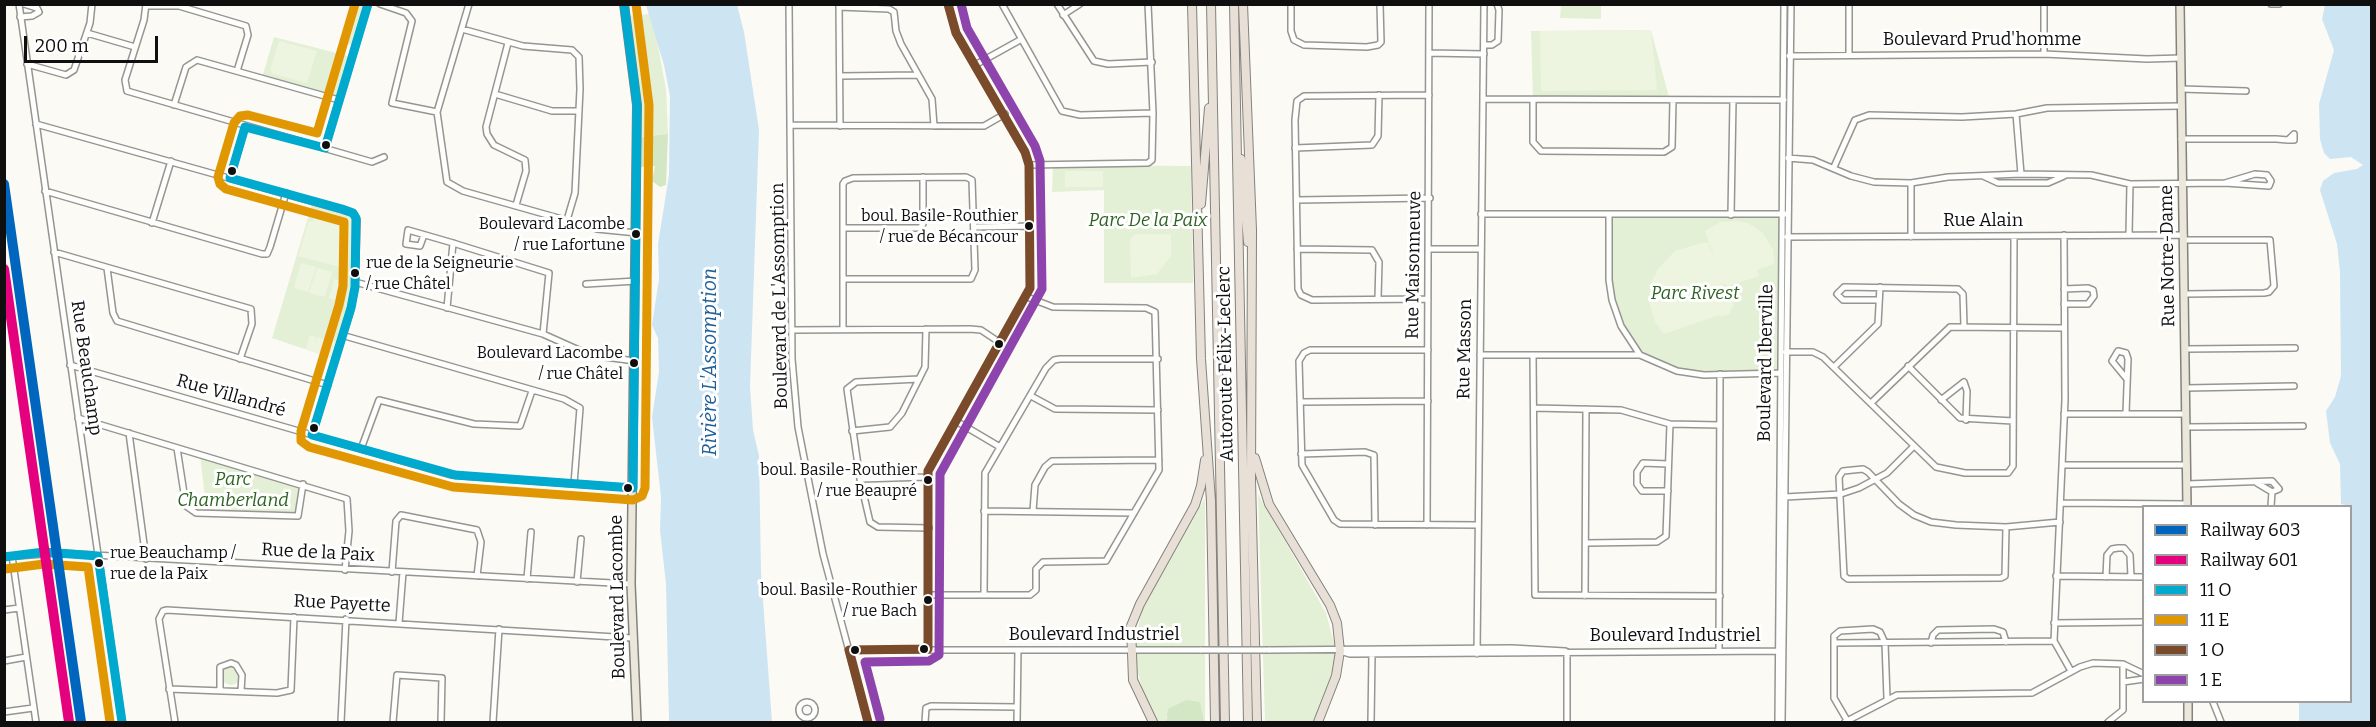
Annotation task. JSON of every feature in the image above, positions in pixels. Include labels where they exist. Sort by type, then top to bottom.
[{"type":"highway","points":[[1192,4],[1206,443],[1211,501],[1215,723]]},
{"type":"highway","name":"Autoroute Félix-Leclerc","points":[[1211,4],[1225,723]]},
{"type":"highway","name":"Autoroute Félix-Leclerc","points":[[1234,4],[1248,723]]},
{"type":"highway","points":[[1243,4],[1252,220],[1252,438],[1257,723]]},
{"type":"highway","points":[[1199,233],[1212,80]]},
{"type":"highway","points":[[1236,108],[1252,286]]},
{"type":"highway","points":[[1252,438],[1264,495],[1332,610],[1337,623],[1340,651],[1334,687],[1318,723]]},
{"type":"highway","points":[[1153,723],[1135,688],[1130,651],[1131,626],[1137,609],[1198,498],[1206,443]]},
{"type":"main road","name":"Boulevard Lacombe","points":[[624,4],[636,85],[637,233],[631,584],[637,723]]},
{"type":"main road","name":"Rue Notre-Dame","points":[[2180,4],[2187,505]]},
{"type":"main road","points":[[2188,703],[2188,723]]},
{"type":"street","points":[[27,64],[60,74],[70,73],[77,66],[87,33],[92,4]]},
{"type":"street","points":[[325,148],[368,4]]},
{"type":"street","points":[[380,4],[406,13],[412,21],[392,103],[437,112]]},
{"type":"street","points":[[469,4],[437,112],[447,182],[463,191],[597,230],[637,233]]},
{"type":"street","name":"Boulevard de L'Assomption","points":[[789,4],[792,330],[801,443],[823,554],[868,723]]},
{"type":"street","points":[[928,649],[927,477],[934,458],[1027,297],[1030,288],[1029,165],[1025,152],[1005,114],[956,33],[948,4]]},
{"type":"street","points":[[1002,4],[1020,40],[1062,111],[1080,116],[1153,113]]},
{"type":"street","points":[[1057,4],[1094,61],[1108,64],[1152,62]]},
{"type":"street","points":[[1064,15],[1080,4]]},
{"type":"street","points":[[1029,165],[1146,164],[1153,158],[1152,62],[1148,4]]},
{"type":"street","points":[[1291,4],[1291,31],[1294,39],[1304,45],[1367,47],[1378,45],[1381,42],[1380,4]]},
{"type":"street","name":"Rue Maisonneuve","points":[[1426,525],[1430,198],[1429,4]]},
{"type":"street","name":"Rue Masson","points":[[1477,651],[1484,4]]},
{"type":"street","points":[[1484,45],[1492,45],[1498,41],[1499,10],[1497,4]]},
{"type":"street","name":"Boulevard Iberville","points":[[1785,4],[1787,56]]},
{"type":"street","name":"Boulevard Iberville","points":[[1778,723],[1788,352],[1786,100],[1791,4]]},
{"type":"street","points":[[1849,4],[1849,55]]},
{"type":"street","points":[[2044,4],[2044,54]]},
{"type":"street","points":[[2271,4],[2279,4]]},
{"type":"street","name":"Rue Beauchamp","points":[[20,17],[32,16],[39,12],[38,8],[21,5],[20,17],[122,723]]},
{"type":"street","points":[[237,71],[248,35],[246,26],[179,6],[146,5],[125,80],[127,92],[372,162],[384,157]]},
{"type":"street","points":[[840,126],[839,6],[889,9],[894,12],[897,34],[932,99],[934,126]]},
{"type":"street","points":[[462,29],[508,43],[572,50],[579,57],[575,193],[567,220]]},
{"type":"street","points":[[87,33],[135,47]]},
{"type":"street","points":[[975,65],[1020,40]]},
{"type":"street","points":[[508,43],[487,134],[494,145],[525,160],[526,171],[516,205]]},
{"type":"street","points":[[1429,53],[1484,54]]},
{"type":"street","name":"Boulevard Prud'homme","points":[[1787,56],[2044,54],[2147,59],[2181,58]]},
{"type":"street","points":[[174,105],[183,72],[192,61],[237,71],[339,100]]},
{"type":"street","points":[[840,76],[918,75]]},
{"type":"street","points":[[2181,89],[2246,91]]},
{"type":"street","points":[[495,94],[552,111],[579,111]]},
{"type":"street","points":[[1295,147],[1372,146],[1378,136],[1379,95]]},
{"type":"street","points":[[1428,299],[1312,300],[1302,296],[1298,288],[1295,106],[1300,98],[1429,95]]},
{"type":"street","points":[[1483,99],[1786,100]]},
{"type":"street","points":[[1533,100],[1533,142],[1541,151],[1653,152],[1664,152],[1672,147],[1672,100]]},
{"type":"street","points":[[1731,215],[1733,100]]},
{"type":"street","points":[[1834,167],[1855,120],[1861,117],[2016,114],[2046,108],[2181,106]]},
{"type":"street","points":[[791,125],[984,126],[1005,114]]},
{"type":"street","points":[[2016,114],[2021,174]]},
{"type":"street","points":[[36,124],[353,213],[357,220],[355,282],[345,336],[312,435]]},
{"type":"street","points":[[230,178],[245,127]]},
{"type":"street","points":[[2181,139],[2288,140]]},
{"type":"street","points":[[1787,159],[1813,160],[1851,176],[1874,182],[1911,183],[1948,177],[2021,174],[2098,176],[2130,184],[2225,183],[2267,187],[2271,181],[2265,174],[2261,174],[2225,183]]},
{"type":"street","points":[[152,223],[171,161]]},
{"type":"street","points":[[1982,175],[1998,183],[2048,183],[2065,176]]},
{"type":"street","points":[[843,228],[920,228],[923,224],[923,177]]},
{"type":"street","points":[[843,279],[971,279],[975,270],[975,228],[971,178],[849,179],[843,184],[843,279],[843,329]]},
{"type":"street","points":[[1911,183],[1911,237]]},
{"type":"street","points":[[2129,235],[2130,184]]},
{"type":"street","points":[[45,191],[256,254],[267,254],[286,193]]},
{"type":"street","points":[[1296,200],[1430,198]]},
{"type":"street","points":[[1481,214],[1786,214]]},
{"type":"street","points":[[1609,215],[1609,280],[1612,300],[1621,326],[1640,355]]},
{"type":"street","points":[[975,228],[1029,226]]},
{"type":"street","points":[[424,235],[549,273],[543,334]]},
{"type":"street","points":[[2064,235],[2063,465],[2054,641],[2072,671]]},
{"type":"street","name":"Rue Alain","points":[[1786,237],[2129,235],[2270,240],[2274,286],[2269,292],[2185,294]]},
{"type":"street","points":[[1781,352],[1818,353],[1835,366],[1913,447],[1936,467],[1949,472],[2002,473],[2012,470],[2014,236]]},
{"type":"street","name":"Boulevard Iberville","points":[[1783,497],[1780,373],[1786,237]]},
{"type":"street","points":[[447,308],[453,243]]},
{"type":"street","points":[[1297,249],[1372,250],[1379,262],[1378,298]]},
{"type":"street","points":[[1429,249],[1481,249]]},
{"type":"street","points":[[54,252],[251,309],[252,324],[240,359]]},
{"type":"street","points":[[107,268],[113,314],[117,321],[328,385]]},
{"type":"street","points":[[586,284],[636,281]]},
{"type":"street","points":[[355,282],[543,334],[590,355],[635,361]]},
{"type":"street","points":[[1879,300],[1844,300],[1837,294],[1844,287],[1958,289],[1963,294],[1964,326]]},
{"type":"street","points":[[1835,366],[1878,324],[1880,287]]},
{"type":"street","points":[[2064,289],[2088,288],[2093,290],[2094,296],[2088,304],[2064,304]]},
{"type":"street","points":[[929,595],[1027,596],[1034,593],[1036,569],[1043,562],[1106,561],[1156,476],[1159,460],[1157,316],[1152,309],[1053,307],[1027,297]]},
{"type":"street","points":[[1871,403],[1947,328],[1964,326],[2064,328]]},
{"type":"street","points":[[852,431],[890,427],[902,413],[927,358],[926,329]]},
{"type":"street","points":[[792,330],[981,330],[999,342]]},
{"type":"street","points":[[345,336],[564,399],[580,408],[574,484]]},
{"type":"street","points":[[2185,349],[2295,348]]},
{"type":"street","points":[[1428,350],[1310,350],[1302,355],[1299,361],[1301,454],[1304,469],[1336,523],[1478,525]]},
{"type":"street","points":[[2126,378],[2112,361],[2118,351],[2122,351],[2128,359],[2127,413]]},
{"type":"street","points":[[1480,355],[1640,355],[1677,371],[1720,375],[1780,373]]},
{"type":"street","points":[[1533,355],[1535,595],[1720,596]]},
{"type":"street","points":[[984,595],[986,473],[1046,368],[1054,360],[1158,359]]},
{"type":"street","name":"Rue Villandré","points":[[70,365],[455,475],[633,488]]},
{"type":"street","points":[[1908,366],[1959,418],[2013,421]]},
{"type":"street","points":[[1719,651],[1720,375]]},
{"type":"street","points":[[919,379],[856,382],[848,386],[852,431],[868,519],[873,525],[929,528]]},
{"type":"street","points":[[1941,400],[1964,382],[1967,391],[1966,420]]},
{"type":"street","points":[[2186,388],[2294,386]]},
{"type":"street","points":[[361,449],[379,400],[474,424],[520,426],[532,391]]},
{"type":"street","points":[[1031,396],[1055,409],[1158,410]]},
{"type":"street","points":[[1301,402],[1428,401]]},
{"type":"street","points":[[1534,408],[1621,410],[1670,424],[1720,425]]},
{"type":"street","points":[[1585,596],[1587,409]]},
{"type":"street","points":[[2064,414],[2186,414]]},
{"type":"street","points":[[78,418],[347,499],[349,531],[345,570]]},
{"type":"street","points":[[956,421],[1000,447]]},
{"type":"street","points":[[1587,543],[1663,540],[1668,532],[1670,424]]},
{"type":"street","points":[[2187,426],[2304,426]]},
{"type":"street","points":[[129,434],[146,559]]},
{"type":"street","points":[[1783,497],[1840,494],[1876,481],[1913,447]]},
{"type":"street","points":[[177,448],[186,506],[196,513],[298,516],[303,484]]},
{"type":"street","points":[[1301,454],[1365,452],[1374,455],[1375,525]]},
{"type":"street","points":[[1033,511],[1035,485],[1045,467],[1052,461],[1159,460]]},
{"type":"street","points":[[1668,464],[1644,463],[1637,472],[1637,484],[1642,491],[1668,491]]},
{"type":"street","points":[[2063,465],[2187,465]]},
{"type":"street","points":[[2006,526],[2005,576],[2001,578],[1848,579],[1844,576],[1839,477],[1843,471],[1863,469],[1899,504],[1914,515],[1931,522],[2006,526],[2060,522]]},
{"type":"street","points":[[860,479],[927,477]]},
{"type":"street","points":[[2187,484],[2267,481],[2276,483],[2279,489],[2272,492]]},
{"type":"street","points":[[2257,483],[2272,492]]},
{"type":"street","points":[[2271,505],[2272,492]]},
{"type":"street","points":[[2061,503],[2187,505]]},
{"type":"street","points":[[984,512],[1134,513]]},
{"type":"street","points":[[392,572],[396,521],[401,515],[477,530],[481,542],[477,576]]},
{"type":"street","points":[[527,579],[531,532]]},
{"type":"street","points":[[577,582],[581,539]]},
{"type":"street","points":[[2106,577],[2107,555],[2112,549],[2118,548],[2124,548],[2130,555],[2131,577]]},
{"type":"street","name":"Rue de la Paix","points":[[4,557],[44,552],[631,584]]},
{"type":"street","points":[[12,556],[36,723]]},
{"type":"street","points":[[399,622],[403,572]]},
{"type":"street","points":[[2056,576],[2142,577]]},
{"type":"street","points":[[4,610],[19,608]]},
{"type":"street","name":"Rue Payette","points":[[174,723],[159,619],[163,611],[399,622],[632,638]]},
{"type":"street","points":[[169,689],[277,693],[291,690],[294,617]]},
{"type":"street","points":[[341,723],[346,619]]},
{"type":"street","points":[[2054,623],[2142,622]]},
{"type":"street","points":[[493,723],[499,629]]},
{"type":"street","points":[[1887,698],[1885,643],[1880,632],[1873,629],[1840,631],[1834,636],[1834,698],[1847,722],[1897,694],[2032,693],[2072,671],[2093,663],[2123,664],[2142,673]]},
{"type":"street","points":[[1931,643],[1938,630],[1984,629],[2003,632],[2006,642]]},
{"type":"street","points":[[1834,643],[2054,641]]},
{"type":"street","name":"Boulevard Industriel","points":[[1340,651],[1350,648],[1477,651]]},
{"type":"street","name":"Boulevard Industriel","points":[[849,650],[1269,650],[1340,651],[1350,654],[1548,649],[1567,652],[1780,651]]},
{"type":"street","points":[[1017,723],[1018,650]]},
{"type":"street","name":"Boulevard Iberville","points":[[1780,651],[1782,723]]},
{"type":"street","points":[[1567,652],[1567,723]]},
{"type":"street","points":[[1371,723],[1372,654]]},
{"type":"street","points":[[4,660],[26,657]]},
{"type":"street","points":[[219,690],[220,667],[231,663],[236,665],[242,675],[241,691]]},
{"type":"street","points":[[2108,723],[2122,713],[2123,664]]},
{"type":"street","points":[[393,723],[397,675],[442,678],[441,723]]},
{"type":"street","points":[[2123,682],[2142,680]]},
{"type":"street","points":[[2213,703],[2221,723]]},
{"type":"street","points":[[925,723],[926,708],[931,706],[1017,706]]},
{"type":"street","points":[[4,712],[33,708]]},
{"type":"green space","points":[[355,4],[365,5],[353,43],[348,45],[345,39]]},
{"type":"green space","points":[[1561,5],[1601,5],[1601,19],[1560,18]]},
{"type":"green space","points":[[652,14],[666,89],[668,134],[637,137],[626,16]]},
{"type":"green space","points":[[1651,30],[1669,97],[1533,100],[1531,31]]},
{"type":"green space","points":[[1651,30],[1657,90],[1541,91],[1540,31]]},
{"type":"green space","points":[[274,37],[352,57],[339,100],[262,78]]},
{"type":"green space","points":[[279,41],[317,51],[307,83],[273,74],[270,70]]},
{"type":"green space","points":[[668,134],[666,185],[660,187],[652,181],[655,166],[641,167],[640,137]]},
{"type":"green space","name":"Parc De la Paix","points":[[1053,165],[1191,166],[1193,283],[1104,283],[1104,190],[1052,192]]},
{"type":"green space","points":[[1065,171],[1103,171],[1103,187],[1065,187]]},
{"type":"green space","points":[[313,201],[356,217],[355,288],[337,360],[272,338]]},
{"type":"green space","points":[[317,211],[351,219],[347,269],[298,256],[309,221],[313,222]]},
{"type":"green space","name":"Parc Rivest","points":[[1783,214],[1780,373],[1704,375],[1677,371],[1647,359],[1635,348],[1622,327],[1609,281],[1609,215]]},
{"type":"green space","points":[[1720,222],[1748,223],[1763,233],[1773,250],[1774,264],[1757,270],[1759,276],[1728,286],[1722,283],[1727,298],[1732,297],[1734,305],[1729,314],[1720,317],[1719,315],[1664,334],[1655,322],[1649,301],[1652,281],[1658,269],[1675,251],[1701,243],[1708,243],[1716,263],[1705,231]]},
{"type":"green space","points":[[1135,234],[1171,234],[1171,256],[1157,274],[1131,278],[1130,239]]},
{"type":"green space","points":[[301,263],[316,267],[308,292],[294,288]]},
{"type":"green space","points":[[317,268],[332,272],[325,297],[309,293]]},
{"type":"green space","points":[[334,279],[346,282],[341,302],[329,298]]},
{"type":"green space","points":[[310,335],[316,337],[313,349],[317,337],[329,340],[326,355],[330,341],[336,342],[331,358],[306,349]]},
{"type":"green space","name":"Parc Chamberland","points":[[200,455],[303,484],[300,513],[207,514]]},
{"type":"green space","points":[[1258,494],[1326,613],[1334,643],[1336,663],[1333,678],[1315,722],[1265,722]]},
{"type":"green space","points":[[1205,498],[1205,722],[1166,716],[1166,722],[1158,722],[1144,695],[1136,666],[1136,637],[1142,610]]},
{"type":"green space","points":[[231,665],[238,668],[241,675],[238,682],[231,685],[224,682],[221,675],[224,668]]},
{"type":"green space","points":[[1186,700],[1200,702],[1204,722],[1166,722],[1168,709]]},
{"type":"water","name":"Rivière L'Assomption","points":[[646,5],[737,5],[744,32],[759,130],[750,387],[753,430],[759,456],[761,573],[772,722],[669,722],[666,584],[660,530],[661,497],[652,417],[659,372],[658,338],[652,325],[659,279],[658,244],[669,175],[670,96],[664,65]]},
{"type":"water","points":[[2325,5],[2371,5],[2371,722],[2299,721],[2299,703],[2352,703],[2352,505],[2341,504],[2340,464],[2330,443],[2326,411],[2335,397],[2341,376],[2340,272],[2337,244],[2320,190],[2323,181],[2334,173],[2357,169],[2363,165],[2351,157],[2330,159],[2324,153],[2320,139],[2319,104],[2334,50],[2322,19]]},
{"type":"rail line","name":"603","points":[[4,184],[81,722]]},
{"type":"rail line","name":"601","points":[[4,269],[69,722]]},
{"type":"transit line","points":[[355,4],[317,133],[248,115],[240,116],[234,123],[218,177],[220,184],[226,189],[344,222],[343,286],[301,431],[301,441],[309,447],[453,487],[633,500],[642,496],[645,488],[649,105],[636,4]]},
{"type":"transit line","points":[[368,4],[325,148],[245,127],[230,178],[342,209],[353,213],[356,218],[355,287],[351,308],[312,435],[455,475],[633,488],[637,105],[624,4]]},
{"type":"transit line","points":[[868,722],[849,650],[928,649],[928,471],[1030,288],[1029,165],[1025,152],[956,33],[948,4]]},
{"type":"transit line","points":[[880,719],[865,662],[929,661],[939,655],[940,474],[1042,289],[1040,161],[1035,146],[967,28],[961,4]]},
{"type":"transit line","points":[[4,557],[44,552],[98,556],[122,722]]},
{"type":"transit line","points":[[5,569],[44,564],[88,567],[110,722]]},
{"type":"place","name":"boul. Basile-Routhier / rue de Bécancour","points":[[1029,226]]},
{"type":"place","name":"Boulevard Lacombe / rue Lafortune","points":[[636,234]]},
{"type":"place","name":"rue de la Seigneurie / rue Châtel","points":[[355,273]]},
{"type":"place","name":"Boulevard Lacombe / rue Châtel","points":[[634,363]]},
{"type":"place","name":"boul. Basile-Routhier / rue Beaupré","points":[[928,480]]},
{"type":"place","name":"rue Beauchamp / rue de la Paix","points":[[99,563]]},
{"type":"place","name":"boul. Basile-Routhier / rue Bach","points":[[928,600]]}]
